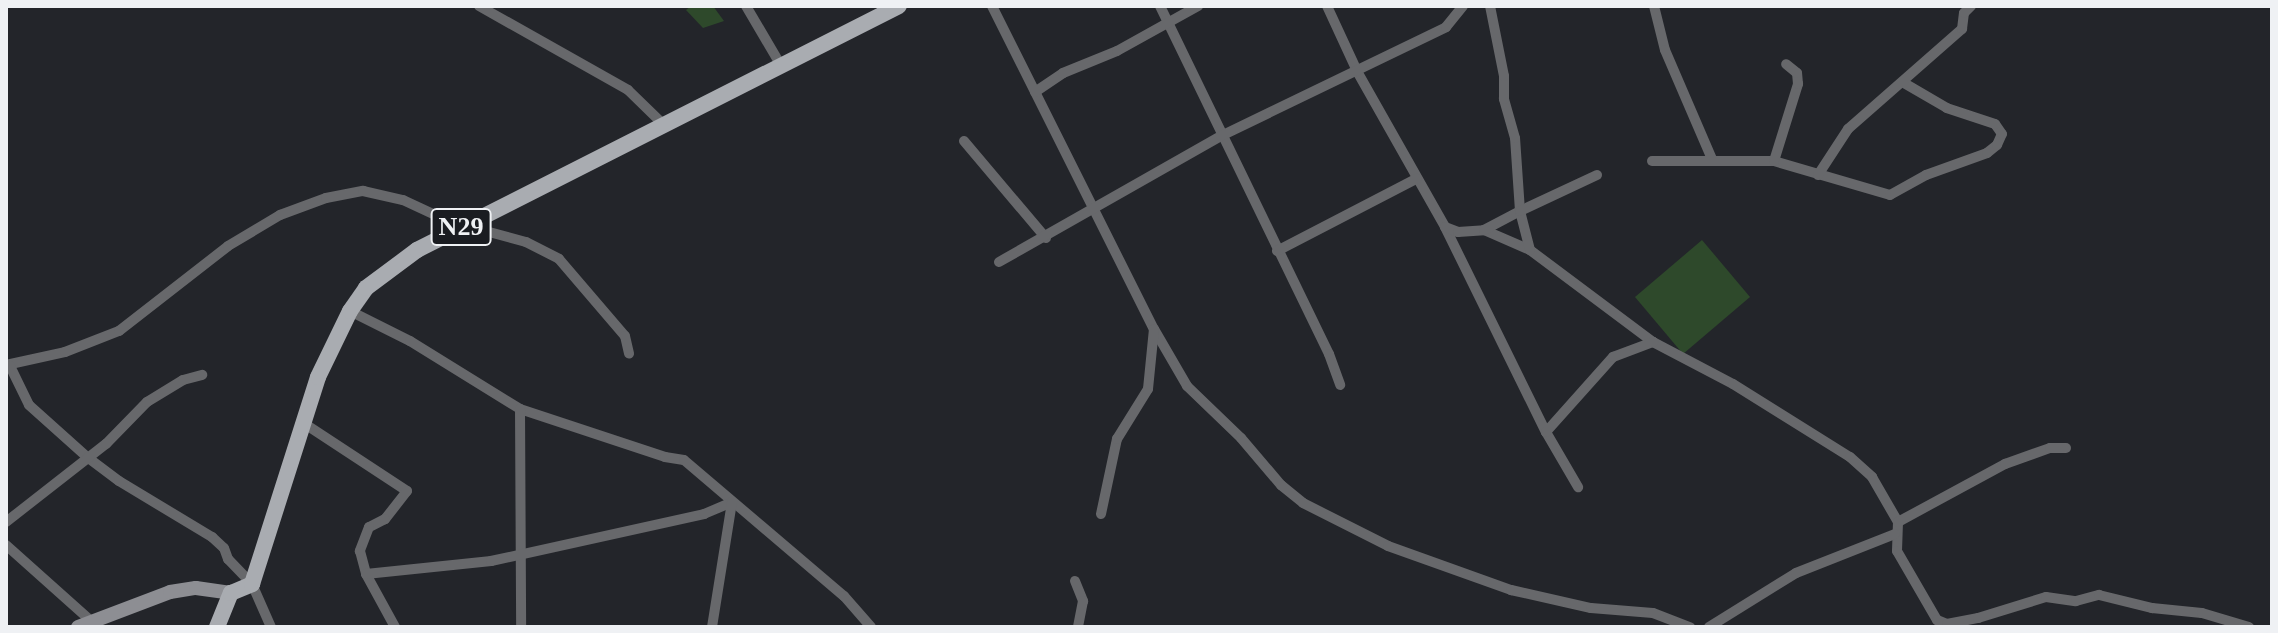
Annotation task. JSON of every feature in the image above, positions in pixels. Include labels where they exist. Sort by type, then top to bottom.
[{"type":"main road","name":"N29","points":[[252,584],[318,377],[350,311],[384,272],[463,226],[899,6]]},
{"type":"main road","points":[[217,627],[231,593],[252,584]]},
{"type":"street","points":[[479,6],[628,90],[664,125]]},
{"type":"street","points":[[746,6],[782,67]]},
{"type":"street","points":[[992,6],[1154,329],[1187,386],[1251,449],[1281,485],[1330,518],[1388,546],[1511,590],[1591,608],[1653,613],[1689,627]]},
{"type":"street","points":[[1160,6],[1329,354],[1340,385]]},
{"type":"street","points":[[1035,92],[1063,73],[1117,51],[1198,6]]},
{"type":"street","points":[[1327,6],[1358,73],[1445,227],[1546,432],[1578,487]]},
{"type":"street","points":[[999,262],[1221,136],[1358,73],[1446,27],[1463,6]]},
{"type":"street","points":[[1490,6],[1504,76],[1504,99],[1515,138],[1520,211],[1530,250]]},
{"type":"street","points":[[1654,6],[1665,50],[1712,159]]},
{"type":"street","points":[[1818,175],[1848,129],[1962,29],[1964,13],[1971,6]]},
{"type":"street","points":[[1774,161],[1798,84],[1797,73],[1786,64]]},
{"type":"street","points":[[1652,161],[1774,161],[1890,195],[1926,175],[1987,153],[1997,145],[2002,134],[1995,124],[1947,108],[1904,83]]},
{"type":"street","points":[[964,141],[1046,238]]},
{"type":"street","points":[[1445,227],[1458,232],[1484,230],[1597,175]]},
{"type":"street","points":[[1277,251],[1416,179]]},
{"type":"street","points":[[271,627],[252,584],[212,537],[119,481],[87,457],[29,405],[8,366],[95,343],[119,331],[228,246],[280,215],[326,198],[363,191],[403,200],[463,226],[526,242],[559,259],[625,336],[629,354]]},
{"type":"street","points":[[1484,230],[1530,250],[1653,342],[1733,384],[1850,457],[1872,477],[1898,522],[1895,534],[1897,551],[1933,617],[1947,624],[2017,608],[2046,597],[2076,601],[2099,595],[2152,608],[2202,613],[2249,627]]},
{"type":"street","points":[[350,311],[410,341],[520,409],[665,457],[684,460],[844,596],[863,624]]},
{"type":"street","points":[[1101,514],[1117,439],[1148,389],[1149,352],[1154,329]]},
{"type":"street","points":[[1546,432],[1613,357],[1653,342]]},
{"type":"street","points":[[6,522],[87,457],[147,402],[183,380],[202,375]]},
{"type":"street","points":[[520,409],[521,627]]},
{"type":"street","points":[[305,424],[407,491],[385,519],[369,527],[360,551],[366,574],[395,627]]},
{"type":"street","points":[[1898,522],[2005,464],[2050,448],[2066,448]]},
{"type":"street","points":[[366,574],[411,572],[520,555],[704,514],[732,502]]},
{"type":"street","points":[[712,627],[732,502]]},
{"type":"street","points":[[1709,627],[1796,573],[1895,534]]},
{"type":"street","points":[[6,545],[84,624],[170,592],[196,588],[231,593]]},
{"type":"street","points":[[1075,581],[1083,601],[1078,627]]},
{"type":"green space","points":[[691,6],[713,6],[724,21],[703,28],[686,10]]},
{"type":"green space","points":[[1702,240],[1750,297],[1683,354],[1635,297]]}]
